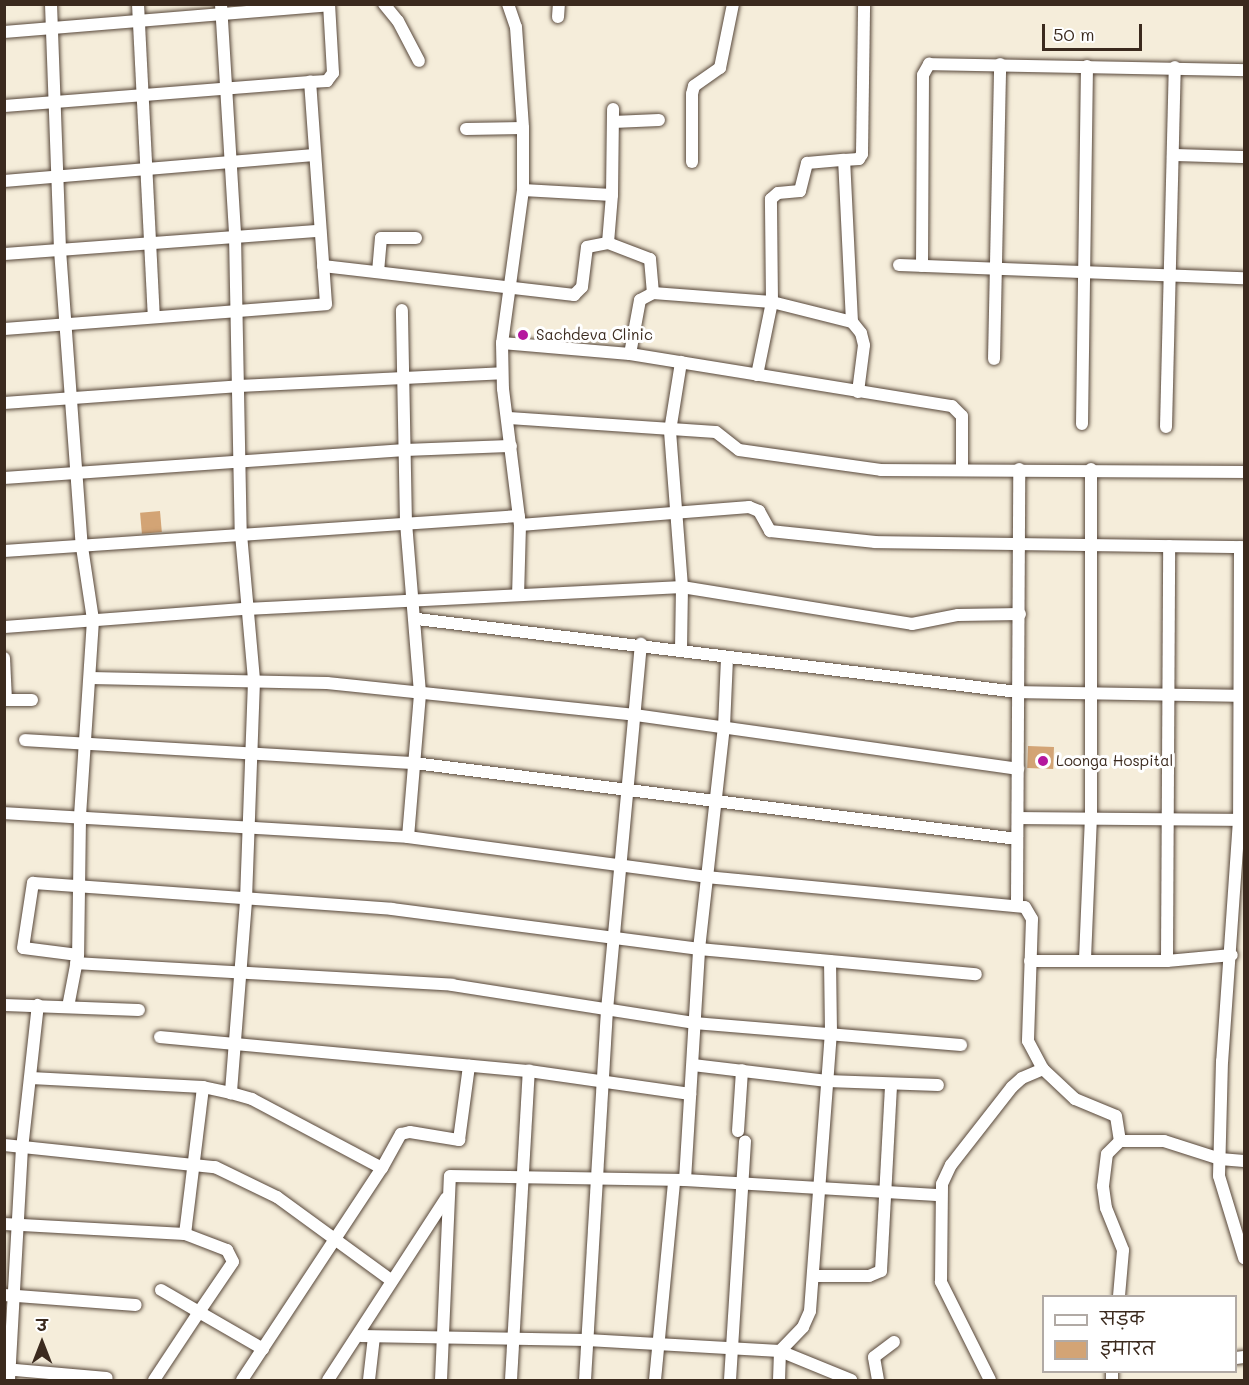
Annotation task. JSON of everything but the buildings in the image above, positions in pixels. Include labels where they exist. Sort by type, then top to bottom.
[{"type":"street","points":[[51,4],[60,250],[74,399],[76,472],[82,547],[93,620],[80,818],[77,959],[68,1007]]},
{"type":"street","points":[[138,4],[154,317]]},
{"type":"street","points":[[384,4],[398,21],[419,61]]},
{"type":"street","points":[[508,4],[516,27],[523,128],[523,190],[502,343],[502,373],[520,520],[518,595]]},
{"type":"street","points":[[692,162],[694,86],[720,68],[734,4]]},
{"type":"street","points":[[757,375],[772,302],[771,199],[778,194],[800,191],[807,163],[859,159],[862,154],[864,4]]},
{"type":"street","points":[[4,32],[140,20],[222,9],[329,5],[333,73],[327,81],[143,93],[4,106]]},
{"type":"street","points":[[222,9],[224,88],[235,235],[241,534],[254,681],[242,973],[231,1093]]},
{"type":"street","points":[[922,266],[923,68],[936,63],[1245,70]]},
{"type":"street","points":[[994,359],[1000,64]]},
{"type":"street","points":[[1082,424],[1082,272],[1087,66]]},
{"type":"street","points":[[1166,427],[1176,67]]},
{"type":"street","points":[[4,329],[326,304],[310,82]]},
{"type":"street","points":[[608,243],[612,195],[613,109]]},
{"type":"street","points":[[613,122],[659,120]]},
{"type":"street","points":[[466,129],[523,128]]},
{"type":"street","points":[[4,181],[314,155]]},
{"type":"street","points":[[1173,155],[1245,157]]},
{"type":"street","points":[[844,160],[852,322],[861,333],[864,345],[858,392]]},
{"type":"street","points":[[523,190],[612,195]]},
{"type":"street","points":[[4,254],[235,235],[321,231]]},
{"type":"street","points":[[378,272],[381,238],[416,238]]},
{"type":"street","points":[[323,266],[574,295],[582,287],[587,247],[608,243],[650,260],[653,293]]},
{"type":"street","points":[[899,266],[1245,278]]},
{"type":"street","points":[[630,354],[640,300],[653,293],[772,302],[852,322]]},
{"type":"street","points":[[402,310],[406,524],[417,620],[420,693],[408,837]]},
{"type":"street","points":[[502,343],[630,354],[956,408],[962,416],[962,469]]},
{"type":"street","points":[[681,362],[670,431],[674,514],[682,587],[681,650]]},
{"type":"street","points":[[4,403],[402,376],[502,373]]},
{"type":"street","points":[[509,418],[670,431],[716,432],[739,450],[881,470],[1019,468],[1245,472]]},
{"type":"street","points":[[4,478],[405,450],[511,446]]},
{"type":"street","points":[[1017,905],[1019,468]]},
{"type":"street","points":[[1085,961],[1091,816],[1091,469]]},
{"type":"street","points":[[4,551],[406,524],[674,514],[754,508],[764,527],[779,533],[875,542],[1092,547],[1242,547],[1242,820],[1222,1061],[1220,1187],[1245,1258]]},
{"type":"street","points":[[1167,961],[1166,695],[1169,546]]},
{"type":"street","points":[[4,627],[246,609],[415,603],[518,595],[682,587],[912,624],[958,615],[1020,614]]},
{"type":"street","points":[[417,620],[641,644],[727,657],[1018,692],[1241,696]]},
{"type":"street","points":[[585,1380],[605,1083],[607,1010],[641,644]]},
{"type":"street","points":[[655,1380],[656,1344],[680,1180],[693,1065],[699,949],[724,727],[727,657]]},
{"type":"street","points":[[4,658],[5,700],[32,700]]},
{"type":"street","points":[[90,678],[327,682],[635,715],[1018,770]]},
{"type":"street","points":[[26,740],[85,746],[252,752],[414,764],[627,788],[716,803],[1017,840]]},
{"type":"street","points":[[4,813],[408,837],[706,877],[1017,905],[1030,910],[1028,1041],[1043,1069],[1075,1099],[1116,1116],[1119,1141]]},
{"type":"street","points":[[1019,818],[1091,816],[1242,820]]},
{"type":"street","points":[[961,1045],[831,1032],[694,1023],[452,985],[242,973],[77,959],[30,952],[22,944],[33,883],[246,901],[392,909],[699,949],[976,974]]},
{"type":"street","points":[[1030,961],[1167,961],[1232,955]]},
{"type":"street","points":[[779,1380],[780,1351],[808,1319],[831,1032],[831,961]]},
{"type":"street","points":[[4,1005],[139,1010]]},
{"type":"street","points":[[38,1005],[22,1149],[19,1225],[9,1295],[8,1373],[107,1378]]},
{"type":"street","points":[[160,1037],[530,1071],[690,1094]]},
{"type":"street","points":[[693,1065],[827,1081],[938,1085]]},
{"type":"street","points":[[242,1380],[404,1132],[459,1140],[469,1066]]},
{"type":"street","points":[[990,1380],[941,1282],[941,1195],[951,1165],[1012,1087],[1022,1078],[1043,1069]]},
{"type":"street","points":[[730,1380],[741,1182],[742,1070]]},
{"type":"street","points":[[511,1380],[530,1071]]},
{"type":"street","points":[[31,1078],[203,1088],[231,1093],[252,1099],[382,1168]]},
{"type":"street","points":[[813,1276],[869,1276],[881,1271],[891,1084]]},
{"type":"street","points":[[185,1234],[191,1162],[203,1088]]},
{"type":"street","points":[[1119,1295],[1123,1250],[1106,1208],[1103,1186],[1107,1154],[1119,1141],[1177,1143],[1220,1160],[1245,1161]]},
{"type":"street","points":[[4,1145],[22,1149],[191,1162],[215,1167],[257,1185],[333,1242],[391,1280]]},
{"type":"street","points":[[441,1380],[447,1197],[450,1176],[597,1177],[741,1182],[941,1195]]},
{"type":"street","points":[[328,1380],[367,1336],[391,1280],[447,1197]]},
{"type":"street","points":[[4,1224],[185,1234],[227,1250],[234,1257],[154,1380]]},
{"type":"street","points":[[161,1290],[263,1349]]},
{"type":"street","points":[[9,1295],[136,1305]]},
{"type":"street","points":[[367,1336],[587,1340],[780,1351],[850,1380]]},
{"type":"street","points":[[367,1336],[369,1380]]},
{"type":"street","points":[[878,1380],[874,1357],[894,1342]]},
{"type":"place","name":"Sachdeva Clinic","points":[[523,335]]},
{"type":"place","name":"Loonga Hospital","points":[[1043,761]]}]
